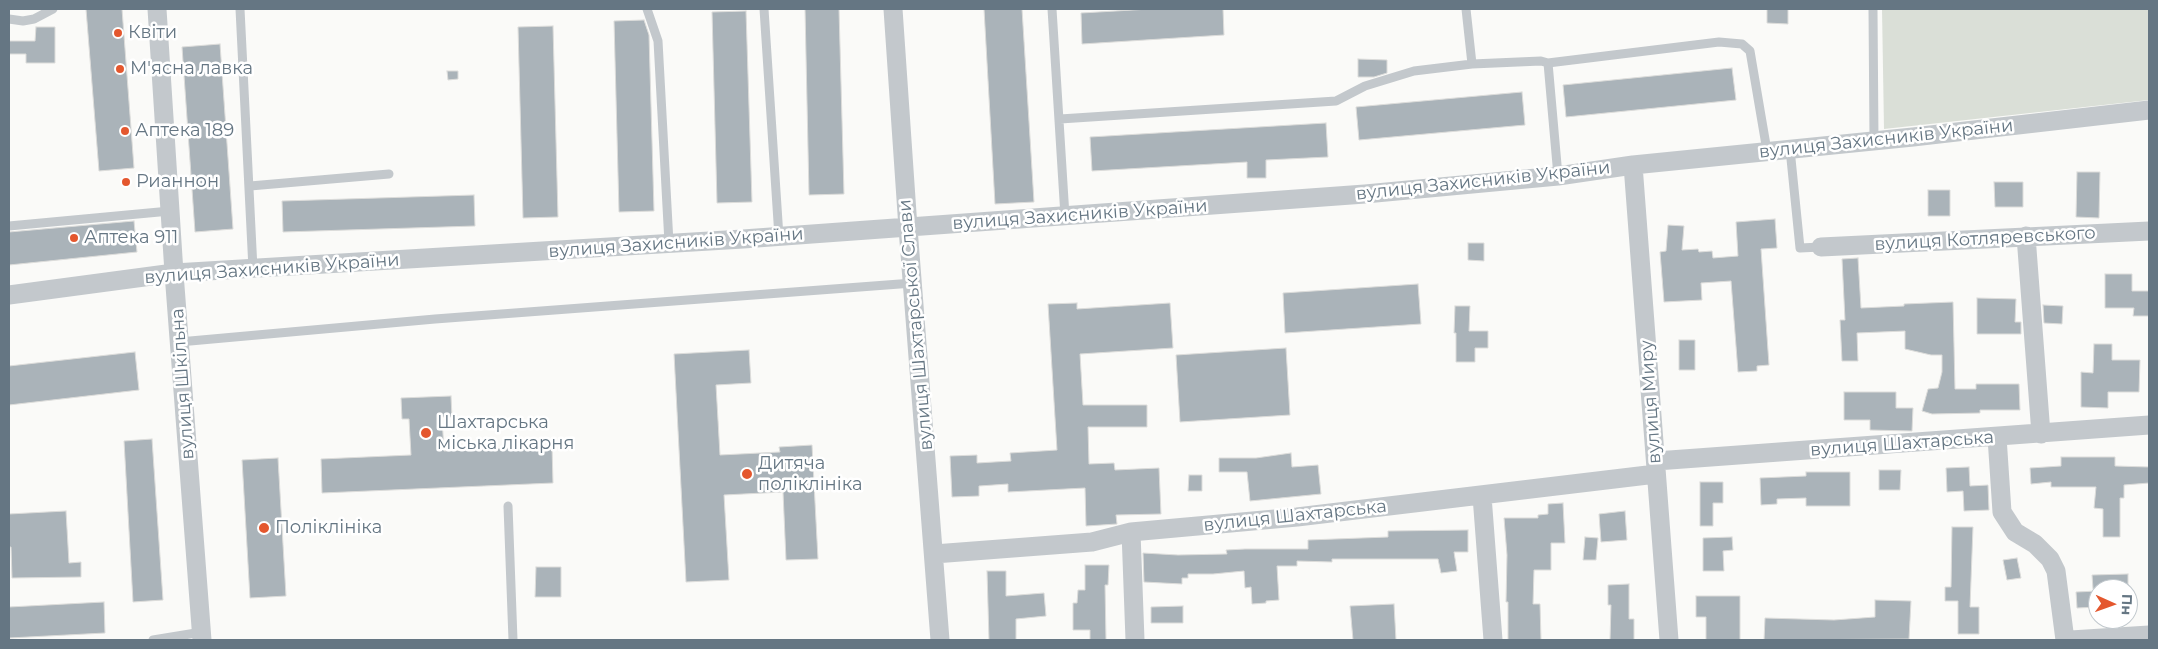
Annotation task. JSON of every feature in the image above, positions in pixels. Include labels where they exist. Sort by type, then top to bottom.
[{"type":"street","name":"вулиця Шкільна","points":[[156,9],[202,636]]},
{"type":"street","name":"вулиця Шахтарської Слави","points":[[893,9],[940,640]]},
{"type":"street","name":"вулиця Захисників України","points":[[9,295],[174,273],[779,237],[1366,194],[1558,176],[1633,164],[2149,110]]},
{"type":"street","name":"вулиця Миру","points":[[1633,164],[1669,640]]},
{"type":"street","name":"вулиця Котляревського","points":[[1821,247],[2149,231]]},
{"type":"street","points":[[2026,236],[2041,434]]},
{"type":"street","name":"вулиця Шахтарська","points":[[934,554],[1092,542],[1131,532],[1297,517],[1482,496],[1656,467],[2149,425]]},
{"type":"street","points":[[1997,437],[2002,512],[2014,532],[2034,544],[2050,559],[2053,565],[2060,594],[2065,640]]},
{"type":"street","points":[[1482,496],[1493,640]]},
{"type":"street","points":[[1131,532],[1135,640]]},
{"type":"street","points":[[2071,640],[2149,635]]},
{"type":"lane","points":[[9,19],[24,21],[34,19],[43,16],[53,9]]},
{"type":"lane","points":[[240,9],[253,269]]},
{"type":"lane","points":[[646,9],[658,41],[669,243]]},
{"type":"lane","points":[[764,9],[779,237]]},
{"type":"lane","points":[[1052,9],[1065,216]]},
{"type":"lane","points":[[1466,9],[1472,64]]},
{"type":"lane","points":[[1873,9],[1874,140]]},
{"type":"lane","points":[[1060,119],[1336,101],[1365,86],[1414,71],[1472,64],[1541,61],[1548,63],[1719,42],[1742,44],[1750,51],[1767,151]]},
{"type":"lane","points":[[1548,63],[1558,176]]},
{"type":"lane","points":[[1790,149],[1800,248],[1821,247]]},
{"type":"lane","points":[[250,186],[389,174]]},
{"type":"lane","points":[[9,226],[170,211]]},
{"type":"lane","points":[[179,342],[435,319],[913,283]]},
{"type":"lane","points":[[508,506],[513,640]]},
{"type":"lane","points":[[153,640],[202,636]]},
{"type":"shaded area","points":[[1882,9],[2149,9],[2149,100],[1884,129]]},
{"type":"building","points":[[86,9],[122,9],[134,168],[99,171]]},
{"type":"building","points":[[805,9],[839,9],[844,194],[809,195]]},
{"type":"building","points":[[984,9],[1022,9],[1034,202],[995,204]]},
{"type":"building","points":[[1150,9],[1223,9],[1224,35],[1082,44],[1081,13]]},
{"type":"building","points":[[1767,9],[1788,9],[1788,24],[1767,23]]},
{"type":"building","points":[[746,11],[752,202],[717,203],[712,12]]},
{"type":"building","points":[[644,20],[649,35],[654,211],[619,212],[614,21]]},
{"type":"building","points":[[553,26],[558,217],[523,218],[518,27]]},
{"type":"building","points":[[36,27],[55,27],[55,63],[26,63],[26,54],[9,54],[9,41],[35,41]]},
{"type":"building","points":[[220,44],[233,229],[195,232],[182,47]]},
{"type":"building","points":[[1358,59],[1387,60],[1387,73],[1374,77],[1358,77]]},
{"type":"building","points":[[1732,68],[1736,100],[1566,117],[1563,85]]},
{"type":"building","points":[[447,71],[458,71],[458,79],[448,80]]},
{"type":"building","points":[[1522,92],[1525,125],[1359,140],[1356,107]]},
{"type":"building","points":[[1326,123],[1328,157],[1266,160],[1266,178],[1247,178],[1247,162],[1092,171],[1090,137]]},
{"type":"building","points":[[2077,172],[2100,172],[2099,218],[2076,217]]},
{"type":"building","points":[[1994,182],[2023,182],[2023,207],[1995,207]]},
{"type":"building","points":[[1928,190],[1950,190],[1950,216],[1928,216]]},
{"type":"building","points":[[474,195],[475,226],[283,232],[282,201]]},
{"type":"building","points":[[1775,219],[1777,248],[1761,249],[1769,365],[1757,366],[1757,371],[1738,372],[1731,281],[1701,283],[1702,300],[1664,302],[1660,252],[1666,251],[1668,225],[1684,226],[1682,250],[1698,249],[1699,252],[1712,251],[1713,258],[1738,256],[1736,222]]},
{"type":"building","points":[[134,221],[137,252],[9,265],[9,232]]},
{"type":"building","points":[[1468,243],[1484,243],[1484,261],[1468,260]]},
{"type":"building","points":[[1858,258],[1861,308],[1953,302],[1955,389],[1976,389],[1976,384],[2019,384],[2020,410],[1980,410],[1980,413],[1932,414],[1922,411],[1928,389],[1938,388],[1942,372],[1942,355],[1931,355],[1905,349],[1905,331],[1857,333],[1858,361],[1842,361],[1840,320],[1845,320],[1842,259]]},
{"type":"building","points":[[2105,274],[2132,274],[2132,291],[2149,291],[2149,316],[2133,316],[2134,308],[2105,308]]},
{"type":"building","points":[[1418,284],[1421,324],[1285,333],[1283,293]]},
{"type":"building","points":[[1977,298],[2016,299],[2015,322],[2021,322],[2021,334],[1977,334]]},
{"type":"building","points":[[1077,303],[1077,309],[1170,303],[1173,348],[1080,354],[1083,405],[1147,405],[1147,427],[1088,427],[1089,464],[1114,463],[1115,470],[1159,468],[1161,514],[1116,515],[1117,524],[1086,526],[1085,488],[1008,492],[1008,484],[979,486],[979,496],[952,497],[950,456],[977,455],[977,463],[1011,461],[1010,453],[1057,450],[1048,304]]},
{"type":"building","points":[[2043,305],[2063,306],[2062,324],[2044,323]]},
{"type":"building","points":[[1455,306],[1470,306],[1469,331],[1488,331],[1488,348],[1475,348],[1475,362],[1456,362]]},
{"type":"building","points":[[1679,340],[1695,340],[1695,370],[1679,370]]},
{"type":"building","points":[[2094,344],[2112,344],[2112,360],[2140,360],[2139,392],[2108,392],[2108,408],[2081,407],[2081,372],[2093,373]]},
{"type":"building","points":[[1286,348],[1290,415],[1180,422],[1176,355]]},
{"type":"building","name":"Дитяча поліклініка","points":[[749,350],[751,383],[716,385],[720,455],[780,452],[779,447],[812,445],[818,559],[786,560],[783,492],[724,495],[729,580],[686,582],[674,354]]},
{"type":"building","points":[[135,352],[139,390],[9,405],[9,366]]},
{"type":"building","points":[[1844,392],[1896,392],[1896,408],[1913,408],[1912,431],[1870,430],[1870,420],[1844,420]]},
{"type":"building","name":"Шахтарська міська лікарня","points":[[451,396],[452,417],[442,417],[444,451],[552,446],[553,483],[322,493],[321,459],[411,455],[409,419],[402,419],[401,398]]},
{"type":"building","points":[[152,439],[163,600],[133,602],[124,441]]},
{"type":"building","points":[[1291,453],[1292,467],[1318,465],[1321,494],[1250,501],[1247,472],[1219,472],[1219,458],[1256,458]]},
{"type":"building","points":[[2061,457],[2115,457],[2115,466],[2149,467],[2149,483],[2124,485],[2124,498],[2120,498],[2120,537],[2103,537],[2103,509],[2094,508],[2096,487],[2051,487],[2051,482],[2031,484],[2030,468],[2061,466]]},
{"type":"building","name":"Поліклініка","points":[[278,458],[286,596],[250,598],[242,460]]},
{"type":"building","points":[[1969,467],[1970,486],[1988,485],[1989,510],[1964,511],[1963,491],[1947,492],[1946,468]]},
{"type":"building","points":[[1879,470],[1901,470],[1900,490],[1879,490]]},
{"type":"building","points":[[1806,472],[1850,472],[1850,506],[1806,506],[1806,498],[1777,499],[1777,504],[1761,505],[1760,478],[1806,476]]},
{"type":"building","points":[[1189,475],[1202,475],[1202,491],[1188,491]]},
{"type":"building","points":[[1700,482],[1723,482],[1723,503],[1713,503],[1713,526],[1700,526]]},
{"type":"building","points":[[1563,503],[1565,543],[1551,543],[1551,570],[1534,570],[1533,604],[1540,604],[1541,640],[1508,640],[1508,602],[1506,602],[1507,555],[1504,518],[1538,518],[1538,515],[1548,514],[1548,504]]},
{"type":"building","points":[[66,511],[69,563],[81,562],[81,577],[12,578],[11,547],[9,547],[9,514]]},
{"type":"building","points":[[1625,511],[1627,540],[1601,542],[1599,514]]},
{"type":"building","points":[[1952,527],[1973,527],[1970,607],[1979,607],[1979,634],[1958,634],[1958,601],[1945,601],[1945,587],[1951,587]]},
{"type":"building","points":[[1468,530],[1468,552],[1454,552],[1457,571],[1441,573],[1438,559],[1332,559],[1332,562],[1297,561],[1297,566],[1277,566],[1279,600],[1266,601],[1266,603],[1252,604],[1251,587],[1245,588],[1244,571],[1188,574],[1188,578],[1182,578],[1182,584],[1144,582],[1143,553],[1178,555],[1227,554],[1226,550],[1308,549],[1308,540],[1388,537],[1388,531]]},
{"type":"building","points":[[1585,537],[1598,538],[1596,560],[1583,560]]},
{"type":"building","points":[[1732,537],[1733,550],[1723,551],[1724,571],[1703,571],[1703,538]]},
{"type":"building","points":[[2017,558],[2021,578],[2007,580],[2003,560]]},
{"type":"building","points":[[1085,565],[1109,565],[1108,585],[1105,585],[1106,640],[1090,640],[1090,630],[1073,630],[1073,603],[1077,603],[1078,590],[1085,590]]},
{"type":"building","points":[[536,567],[561,567],[561,597],[535,597]]},
{"type":"building","points":[[987,571],[1006,571],[1006,596],[1044,593],[1046,616],[1016,619],[1016,640],[989,640]]},
{"type":"building","points":[[2128,574],[2128,579],[2092,579],[2092,575]]},
{"type":"building","points":[[1629,584],[1629,619],[1634,619],[1634,640],[1610,640],[1611,605],[1608,605],[1608,585]]},
{"type":"building","points":[[2088,591],[2088,607],[2077,608],[2076,592]]},
{"type":"building","points":[[1696,596],[1740,596],[1740,640],[1706,640],[1706,617],[1696,617]]},
{"type":"building","points":[[1875,600],[1911,601],[1909,639],[1764,640],[1765,618],[1834,620],[1875,617]]},
{"type":"building","points":[[104,602],[105,633],[9,638],[9,607]]},
{"type":"building","points":[[1394,604],[1396,640],[1353,640],[1350,606]]},
{"type":"building","points":[[1183,606],[1183,623],[1151,623],[1151,607]]},
{"type":"place","name":"Квіти","points":[[118,33]]},
{"type":"place","name":"М'ясна лавка","points":[[120,69]]},
{"type":"place","name":"Аптека 189","points":[[125,131]]},
{"type":"place","name":"Рианнон","points":[[126,182]]},
{"type":"place","name":"Аптека 911","points":[[74,238]]},
{"type":"place","name":"Шахтарська міська лікарня","points":[[426,433]]},
{"type":"place","name":"Дитяча поліклініка","points":[[747,474]]},
{"type":"place","name":"Поліклініка","points":[[264,528]]}]
